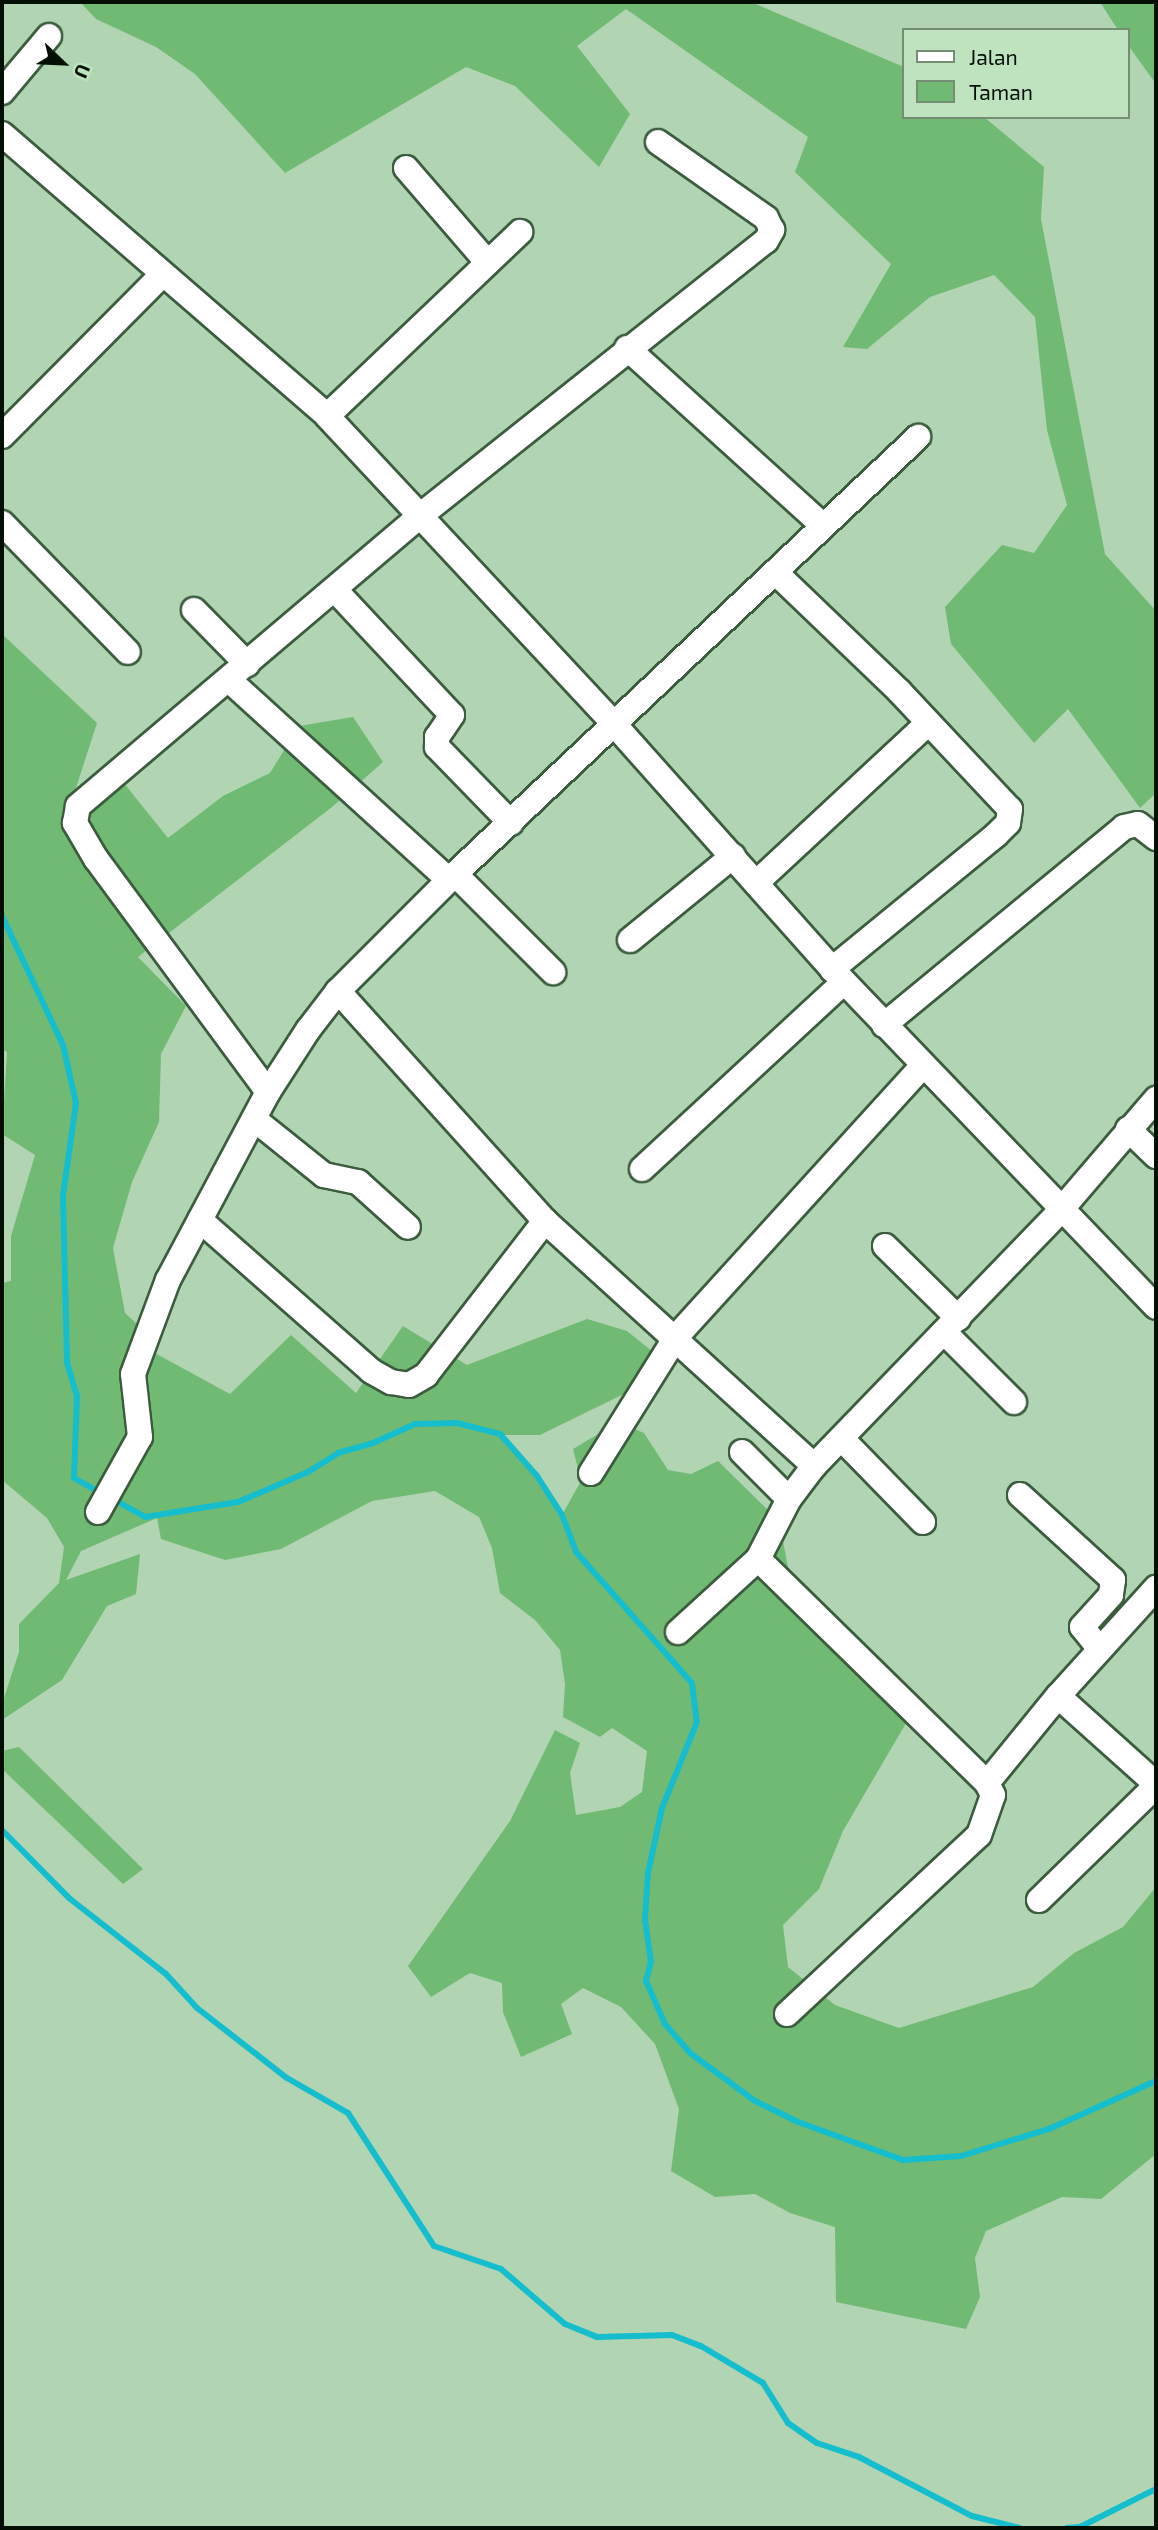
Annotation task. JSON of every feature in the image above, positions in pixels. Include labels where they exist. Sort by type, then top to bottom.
[{"type":"street","points":[[2,92],[49,36]]},
{"type":"street","points":[[2,134],[327,416],[613,723],[884,1025],[1060,1211],[1156,1307]]},
{"type":"street","points":[[268,1091],[153,940],[75,824],[78,806],[89,793],[238,672],[421,515],[627,348],[743,262],[772,230],[766,218],[729,188],[658,142]]},
{"type":"street","points":[[406,168],[488,263]]},
{"type":"street","points":[[327,416],[520,232]]},
{"type":"street","points":[[2,436],[163,274]]},
{"type":"street","points":[[627,348],[822,525]]},
{"type":"street","points":[[98,1512],[140,1437],[134,1374],[141,1346],[200,1220],[268,1091],[338,991],[452,877],[918,436]]},
{"type":"street","points":[[2,523],[128,652]]},
{"type":"street","points":[[642,1169],[838,975],[1008,823],[1010,809],[1001,796],[926,724],[899,691],[775,572]]},
{"type":"street","points":[[335,590],[452,715],[438,737],[438,747],[511,823]]},
{"type":"street","points":[[194,610],[238,672],[553,972]]},
{"type":"street","points":[[756,883],[926,724]]},
{"type":"street","points":[[884,1025],[1124,827],[1138,824],[1156,838]]},
{"type":"street","points":[[631,940],[733,856]]},
{"type":"street","points":[[338,991],[545,1221],[676,1337],[814,1466]]},
{"type":"street","points":[[591,1473],[676,1337],[923,1066]]},
{"type":"street","points":[[678,1632],[758,1559],[789,1499],[814,1466],[1060,1211],[1156,1099]]},
{"type":"street","points":[[254,1119],[324,1175],[358,1182],[408,1227]]},
{"type":"street","points":[[1128,1129],[1156,1156]]},
{"type":"street","points":[[200,1220],[371,1371],[391,1382],[410,1385],[426,1376],[545,1221]]},
{"type":"street","points":[[885,1246],[1014,1402]]},
{"type":"street","points":[[842,1438],[923,1522]]},
{"type":"street","points":[[742,1452],[789,1499]]},
{"type":"street","points":[[1020,1495],[1113,1580],[1111,1595],[1082,1627],[1100,1649]]},
{"type":"street","points":[[758,1559],[987,1783],[993,1802],[979,1835],[787,2014]]},
{"type":"street","points":[[987,1783],[1058,1696],[1156,1588]]},
{"type":"street","points":[[1039,1900],[1156,1785],[1058,1696]]},
{"type":"green space","points":[[80,2],[751,2],[902,66],[902,119],[986,119],[1044,167],[1041,219],[1105,554],[1156,611],[1156,793],[1140,808],[1068,709],[1034,743],[951,644],[945,607],[1002,545],[1034,553],[1067,505],[1047,430],[1035,317],[994,275],[930,297],[867,349],[843,347],[891,264],[795,172],[808,137],[626,9],[577,46],[630,114],[599,167],[515,86],[466,67],[285,173],[195,74],[156,47],[96,19]]},
{"type":"green space","points":[[1100,2],[1156,2],[1156,84],[1130,48],[1130,28],[1117,28]]},
{"type":"green space","points":[[2,634],[97,723],[65,822],[115,772],[168,838],[223,796],[270,773],[299,726],[353,717],[383,762],[332,807],[138,957],[186,1006],[161,1054],[159,1122],[132,1182],[113,1248],[125,1313],[150,1336],[142,1346],[230,1394],[291,1335],[356,1393],[403,1326],[467,1365],[587,1319],[627,1331],[668,1364],[636,1388],[540,1435],[501,1435],[537,1476],[562,1515],[581,1481],[573,1449],[618,1422],[644,1433],[668,1470],[691,1474],[718,1461],[779,1521],[790,1577],[909,1718],[843,1831],[819,1889],[783,1925],[788,1967],[835,2005],[899,2028],[1033,1987],[1074,1953],[1123,1927],[1156,1887],[1156,2154],[1101,2199],[1062,2197],[986,2231],[975,2258],[980,2297],[966,2329],[836,2302],[835,2227],[790,2213],[755,2194],[715,2197],[671,2171],[679,2109],[655,2044],[621,2007],[583,1988],[561,2004],[572,2034],[521,2057],[503,2012],[502,1983],[470,1973],[431,1997],[408,1966],[510,1821],[555,1730],[580,1743],[570,1773],[576,1815],[620,1807],[642,1792],[647,1751],[612,1728],[600,1737],[563,1717],[565,1684],[560,1650],[535,1620],[500,1593],[492,1548],[479,1517],[435,1491],[372,1501],[281,1549],[225,1560],[161,1539],[157,1518],[81,1551],[66,1580],[140,1554],[136,1594],[107,1606],[62,1680],[2,1720],[2,1704],[19,1652],[19,1624],[59,1583],[64,1547],[47,1518],[2,1480],[2,1283],[11,1281],[11,1236],[35,1155],[2,1134],[7,1052],[2,1049]]},
{"type":"green space","points":[[19,1747],[143,1869],[123,1884],[2,1769],[2,1751]]},
{"type":"waterway","points":[[2,916],[63,1045],[76,1103],[63,1196],[67,1363],[77,1396],[74,1478],[101,1493]]},
{"type":"waterway","points":[[111,1498],[145,1517],[238,1502],[308,1472],[338,1453],[373,1443],[415,1424],[457,1423],[500,1434],[537,1476],[562,1515],[576,1552],[692,1683],[697,1722],[662,1808],[648,1873],[645,1920],[651,1962],[646,1981],[665,2024],[690,2053],[755,2101],[798,2122],[903,2160],[961,2156],[1049,2129],[1156,2081]]},
{"type":"waterway","points":[[2,1830],[69,1898],[166,1974],[197,2008],[287,2078],[348,2113],[434,2246],[501,2269],[565,2324],[597,2337],[672,2335],[701,2346],[763,2383],[788,2423],[817,2443],[859,2457],[972,2516],[1020,2528]]},
{"type":"waterway","points":[[1067,2528],[1080,2527],[1156,2489]]}]
